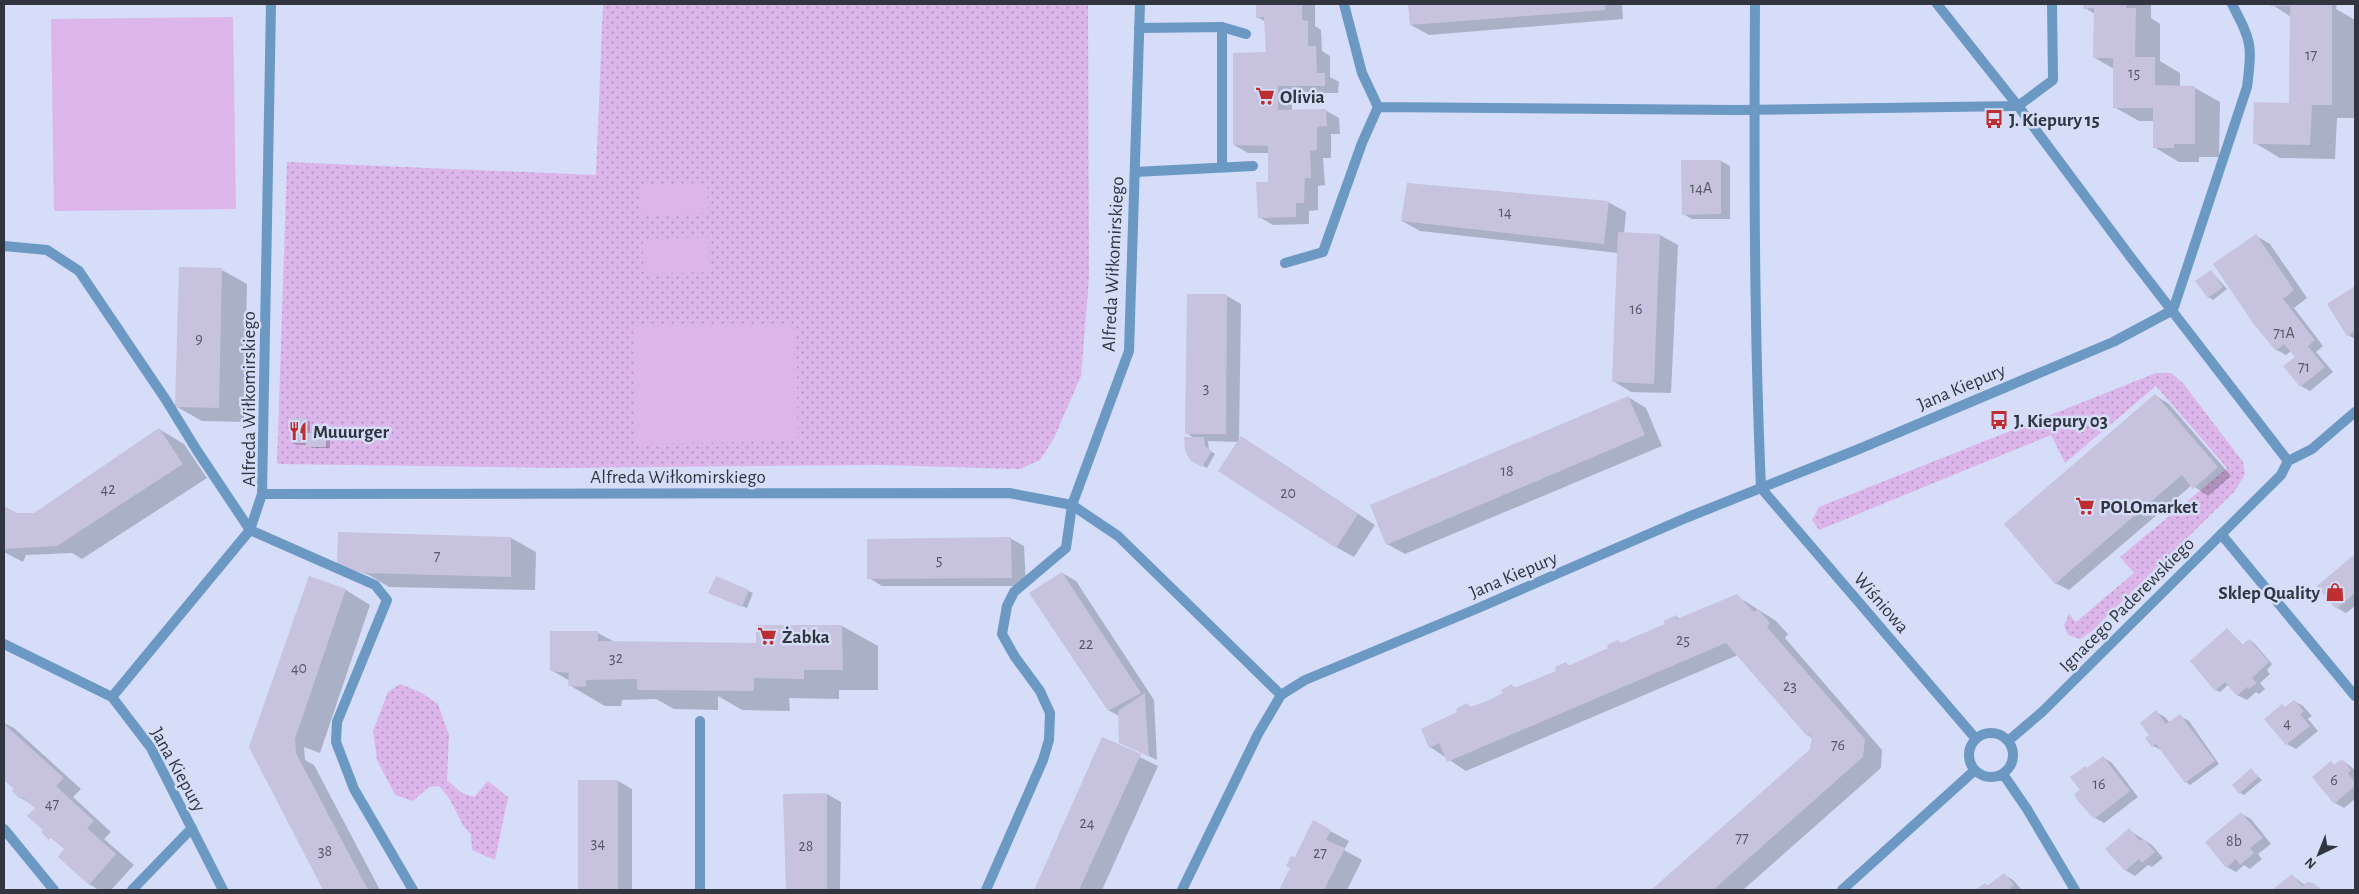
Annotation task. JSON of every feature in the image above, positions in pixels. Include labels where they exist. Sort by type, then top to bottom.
[{"type":"street","name":"Alfreda Wiłkomirskiego","points":[[271,4],[262,494],[1009,493],[1072,505],[1129,351],[1140,4]]},
{"type":"street","points":[[1285,263],[1323,252],[1362,143],[1378,107],[1362,72],[1344,4]]},
{"type":"street","points":[[1755,4],[1754,110],[1758,414],[1761,488]]},
{"type":"street","points":[[1937,4],[2018,106],[2288,462]]},
{"type":"street","points":[[1378,107],[1754,110],[2018,106],[2053,80],[2052,4]]},
{"type":"street","points":[[2173,310],[2247,87],[2252,55],[2249,37],[2232,4]]},
{"type":"street","points":[[1139,28],[1222,27],[1246,34]]},
{"type":"street","points":[[1222,27],[1222,166]]},
{"type":"street","points":[[1135,172],[1222,166],[1253,166]]},
{"type":"street","points":[[4,246],[47,250],[79,272],[166,400],[250,530],[376,585],[387,600],[337,722],[336,742],[354,788],[413,890]]},
{"type":"street","name":"Jana Kiepury","points":[[1182,890],[1258,734],[1280,695],[1305,680],[1476,609],[1688,517],[2113,342],[2173,310]]},
{"type":"street","name":"Ignacego Paderewskiego","points":[[2008,741],[2042,712],[2281,475],[2288,462],[2312,449],[2355,412]]},
{"type":"street","name":"Wiśniowa","points":[[1761,488],[1976,739]]},
{"type":"street","points":[[112,697],[250,530],[262,494]]},
{"type":"street","points":[[986,890],[1044,760],[1049,740],[1050,712],[1040,691],[1015,657],[1002,634],[1007,606],[1014,592],[1066,548],[1072,505],[1118,536],[1280,695]]},
{"type":"street","points":[[2221,534],[2355,696]]},
{"type":"street","name":"Jana Kiepury","points":[[4,644],[112,697],[151,748],[223,890]]},
{"type":"street","points":[[700,722],[700,890]]},
{"type":"street","points":[[1992,733],[2001,735],[2008,741],[2013,755],[2008,768],[2003,774],[1988,777],[1975,770],[1971,764],[1969,751],[1976,739],[1983,734],[1992,733]]},
{"type":"street","points":[[1842,890],[1975,770]]},
{"type":"street","points":[[2003,774],[2027,809],[2075,890]]},
{"type":"street","points":[[132,890],[192,828]]},
{"type":"street","points":[[4,829],[54,890]]},
{"type":"shaded area","points":[[603,4],[1088,4],[1089,279],[1081,376],[1054,438],[1040,460],[1020,469],[880,465],[557,468],[277,464],[287,162],[596,175]]},
{"type":"shaded area","points":[[233,17],[236,209],[54,211],[51,19]]},
{"type":"shaded area","points":[[707,183],[708,213],[642,214],[641,185]]},
{"type":"shaded area","points":[[708,237],[709,272],[644,274],[643,239]]},
{"type":"shaded area","points":[[796,324],[798,441],[635,444],[633,327]]},
{"type":"shaded area","points":[[2156,373],[2171,373],[2183,383],[2243,462],[2245,474],[2235,491],[2091,632],[2080,639],[2068,635],[2064,626],[2069,614],[2076,622],[2134,573],[2120,557],[2227,468],[2156,386],[2065,463],[2051,435],[1819,530],[1812,520],[1819,507]]},
{"type":"shaded area","points":[[400,684],[420,692],[438,704],[449,735],[447,780],[462,793],[474,797],[488,781],[508,797],[495,860],[472,850],[471,835],[463,825],[449,798],[439,786],[429,787],[413,801],[395,795],[377,760],[373,731],[388,692]]},
{"type":"building","points":[[1256,4],[1302,4],[1302,20],[1308,21],[1308,46],[1316,46],[1317,73],[1325,73],[1325,86],[1278,86],[1278,110],[1326,109],[1327,126],[1317,127],[1317,150],[1310,151],[1311,178],[1305,178],[1304,203],[1296,203],[1296,217],[1258,218],[1256,182],[1268,182],[1268,146],[1233,145],[1233,53],[1266,52],[1264,17],[1256,18]]},
{"type":"building","points":[[1408,4],[1605,4],[1605,10],[1410,25]]},
{"type":"building","points":[[2084,4],[2126,4],[2126,8],[2136,8],[2135,57],[2155,57],[2155,85],[2195,86],[2195,144],[2174,144],[2174,148],[2153,148],[2153,108],[2113,108],[2113,58],[2093,58],[2094,8],[2083,9]]},
{"type":"building","points":[[2270,4],[2332,5],[2332,105],[2312,105],[2310,145],[2253,144],[2254,102],[2289,103],[2290,6],[2270,6]]},
{"type":"building","points":[[1681,160],[1721,160],[1721,214],[1682,215]]},
{"type":"building","points":[[1407,183],[1609,201],[1604,244],[1401,221]]},
{"type":"building","points":[[1618,232],[1660,234],[1654,384],[1612,382]]},
{"type":"building","points":[[2256,234],[2294,290],[2283,299],[2315,340],[2308,346],[2325,367],[2300,387],[2283,366],[2295,357],[2284,344],[2276,351],[2253,323],[2213,264]]},
{"type":"building","points":[[179,267],[222,268],[219,408],[175,407]]},
{"type":"building","points":[[2211,270],[2223,287],[2208,298],[2195,281]]},
{"type":"building","points":[[2355,286],[2355,331],[2347,336],[2327,304]]},
{"type":"building","points":[[1187,294],[1227,294],[1226,434],[1185,434]]},
{"type":"building","name":"POLOmarket","points":[[2155,394],[2218,467],[2193,489],[2182,475],[2055,584],[2004,524]]},
{"type":"building","points":[[1628,396],[1645,435],[1386,545],[1370,505]]},
{"type":"building","points":[[290,418],[306,418],[306,433],[326,433],[326,447],[306,447],[306,443],[291,443]]},
{"type":"building","points":[[159,428],[183,464],[57,546],[4,549],[4,506],[17,513],[34,513]]},
{"type":"building","points":[[1241,436],[1358,514],[1336,548],[1218,471]]},
{"type":"building","points":[[1184,437],[1204,437],[1205,446],[1212,451],[1202,467],[1190,460],[1185,451]]},
{"type":"building","points":[[338,532],[511,537],[511,577],[363,573],[337,565]]},
{"type":"building","points":[[1011,537],[1012,578],[867,579],[867,539]]},
{"type":"building","points":[[2355,554],[2355,593],[2336,609],[2317,586]]},
{"type":"building","points":[[1062,572],[1141,693],[1108,711],[1029,593]]},
{"type":"building","points":[[309,576],[346,589],[295,739],[296,753],[368,890],[323,890],[249,747]]},
{"type":"building","points":[[716,576],[749,590],[742,607],[708,593]]},
{"type":"building","points":[[1737,594],[1754,612],[1758,609],[1770,623],[1767,627],[1865,739],[1863,757],[1713,890],[1651,890],[1806,753],[1810,749],[1812,738],[1809,734],[1807,736],[1726,643],[1447,762],[1439,743],[1429,748],[1421,729],[1457,712],[1456,709],[1467,703],[1470,707],[1487,701],[1503,693],[1501,690],[1512,684],[1514,688],[1556,671],[1555,667],[1566,662],[1568,666],[1608,648],[1607,645],[1618,640],[1620,643],[1665,624],[1663,621],[1676,615],[1677,619]]},
{"type":"building","points":[[756,625],[842,625],[843,670],[804,670],[804,679],[754,678],[754,691],[637,690],[637,679],[586,680],[586,687],[568,686],[569,673],[550,671],[550,631],[598,631],[598,641],[756,643]]},
{"type":"building","points":[[2227,628],[2242,645],[2249,639],[2269,662],[2252,678],[2257,683],[2249,689],[2247,687],[2237,696],[2225,682],[2215,691],[2190,661]]},
{"type":"building","points":[[1145,693],[1149,756],[1119,743],[1118,711]]},
{"type":"building","points":[[2294,700],[2304,711],[2300,714],[2310,726],[2286,745],[2264,719],[2282,704],[2285,707]]},
{"type":"building","points":[[2156,710],[2166,724],[2180,714],[2215,761],[2185,783],[2156,744],[2152,747],[2145,738],[2149,735],[2140,723]]},
{"type":"building","points":[[4,724],[64,778],[56,786],[94,821],[87,828],[116,854],[89,885],[58,857],[64,849],[51,837],[49,840],[41,832],[43,830],[27,816],[35,808],[22,797],[20,799],[12,791],[14,789],[4,780]]},
{"type":"building","points":[[1102,737],[1141,754],[1079,890],[1034,890]]},
{"type":"building","points":[[2103,756],[2130,791],[2094,819],[2074,794],[2080,790],[2070,777],[2085,766],[2087,768]]},
{"type":"building","points":[[2342,759],[2351,770],[2348,773],[2355,782],[2355,786],[2334,804],[2312,777],[2331,761],[2334,765]]},
{"type":"building","points":[[2251,768],[2258,777],[2239,794],[2232,785]]},
{"type":"building","points":[[578,780],[618,780],[618,890],[578,890]]},
{"type":"building","points":[[827,793],[827,890],[786,890],[783,794]]},
{"type":"building","points":[[2241,812],[2263,838],[2250,848],[2254,853],[2240,865],[2236,859],[2226,868],[2205,842]]},
{"type":"building","points":[[1313,820],[1331,830],[1326,840],[1345,848],[1324,890],[1279,890],[1290,868],[1286,866],[1291,856],[1295,857]]},
{"type":"building","points":[[2129,828],[2140,841],[2143,838],[2155,852],[2142,863],[2139,859],[2125,871],[2105,849]]},
{"type":"building","points":[[2004,873],[2014,885],[2010,888],[2012,890],[1975,890],[1985,883],[1987,886]]},
{"type":"building","points":[[2292,874],[2302,886],[2307,882],[2314,883],[2320,890],[2272,890]]},
{"type":"place","name":"Olivia","points":[[1265,96]]},
{"type":"place","name":"J. Kiepury 15","points":[[1994,119]]},
{"type":"place","name":"J. Kiepury 03","points":[[1999,420]]},
{"type":"place","name":"Muuurger","points":[[298,431]]},
{"type":"place","name":"POLOmarket","points":[[2085,506]]},
{"type":"place","name":"Sklep Quality","points":[[2335,592]]},
{"type":"place","name":"Żabka","points":[[767,636]]}]
